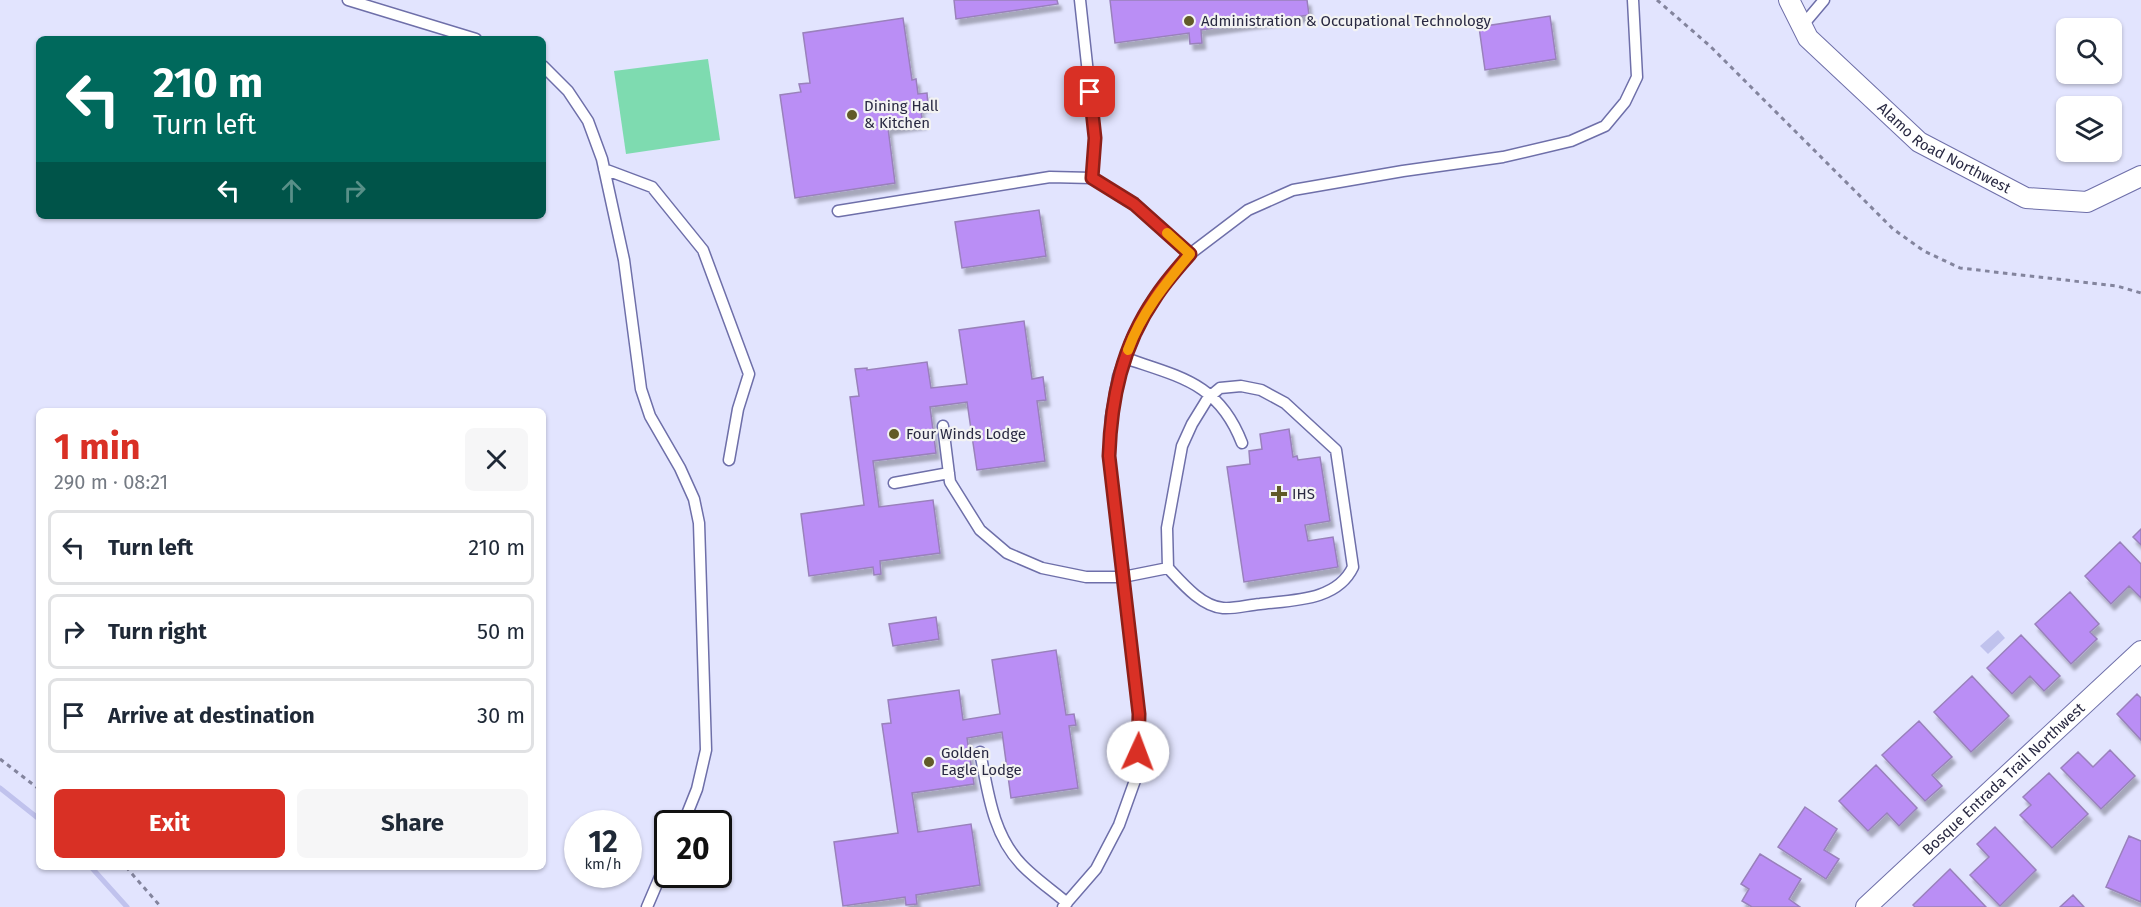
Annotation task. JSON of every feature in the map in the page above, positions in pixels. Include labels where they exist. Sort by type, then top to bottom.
[{"type":"street","name":"Alamo Road Northwest","points":[[1790,0],[1808,38],[1919,142],[2026,198],[2087,202],[2141,176]]},
{"type":"street","name":"Bosque Entrada Trail Northwest","points":[[1866,907],[2141,651]]},
{"type":"lane","points":[[348,0],[466,36]]},
{"type":"lane","points":[[1080,0],[1095,138],[1092,178]]},
{"type":"lane","points":[[980,752],[995,822],[1007,845],[1021,864],[1065,905],[1101,860],[1119,825],[1138,772],[1139,714],[1109,456],[1111,417],[1118,377],[1132,338],[1154,298],[1190,254],[1248,210],[1293,190],[1503,157],[1571,141],[1605,126],[1624,102],[1637,77],[1633,0]]},
{"type":"lane","points":[[1802,26],[1824,0]]},
{"type":"lane","points":[[546,69],[568,91],[588,121],[604,169],[624,260],[641,389],[650,416],[680,468],[694,499],[699,523],[706,750],[697,789],[688,810]]},
{"type":"lane","points":[[604,169],[652,187],[703,250],[749,374],[738,409],[729,460]]},
{"type":"lane","points":[[838,211],[1050,177],[1092,178],[1134,204],[1190,254]]},
{"type":"lane","points":[[1125,358],[1195,383],[1212,395],[1236,426],[1242,442]]},
{"type":"lane","points":[[1241,386],[1261,390],[1285,403],[1336,450],[1353,567],[1348,579],[1336,588],[1315,597],[1222,608],[1189,590],[1168,568],[1167,528],[1182,446],[1208,398],[1220,388],[1241,386]]},
{"type":"lane","points":[[943,426],[950,482],[980,530],[1007,554],[1042,568],[1086,577],[1123,577],[1168,568]]},
{"type":"lane","points":[[894,483],[949,472]]},
{"type":"lane","points":[[647,907],[655,888]]},
{"type":"path","points":[[1657,0],[1710,46],[1893,229],[1924,251],[1960,268],[2117,286],[2141,293]]},
{"type":"path","points":[[0,759],[36,787]]},
{"type":"path","points":[[129,870],[161,907]]},
{"type":"green space","points":[[708,59],[720,140],[626,154],[614,71]]},
{"type":"water","points":[[1998,630],[2005,638],[1988,654],[1980,646]]},
{"type":"building","points":[[954,0],[1057,0],[1058,4],[956,19]]},
{"type":"building","name":"Administration & Occupational Technology","points":[[1110,0],[1307,0],[1309,15],[1201,30],[1202,43],[1190,44],[1189,33],[1115,43]]},
{"type":"building","points":[[1550,16],[1556,59],[1485,70],[1479,27]]},
{"type":"building","name":"Dining Hall & Kitchen","points":[[903,18],[912,80],[916,79],[918,94],[927,93],[928,105],[920,107],[923,123],[888,128],[895,183],[795,198],[780,95],[801,92],[799,84],[810,83],[803,33]]},
{"type":"building","points":[[1039,210],[1046,256],[962,268],[955,222]]},
{"type":"building","name":"Four Winds Lodge","points":[[1024,321],[1032,379],[1043,377],[1046,400],[1037,401],[1045,461],[977,470],[967,402],[930,407],[936,453],[873,461],[879,507],[933,500],[940,553],[880,561],[881,574],[874,575],[873,567],[809,576],[801,514],[864,505],[850,397],[859,396],[855,369],[867,368],[867,370],[927,362],[931,388],[967,384],[959,330]]},
{"type":"building","name":"IHS","points":[[1289,429],[1293,457],[1297,456],[1298,460],[1320,457],[1330,521],[1305,525],[1308,541],[1333,537],[1338,567],[1244,582],[1227,467],[1250,464],[1249,451],[1262,449],[1260,434]]},
{"type":"building","points":[[2141,529],[2141,545],[2133,537]]},
{"type":"building","points":[[2120,542],[2141,564],[2141,598],[2129,586],[2111,604],[2085,576]]},
{"type":"building","points":[[2070,592],[2099,624],[2090,632],[2097,639],[2071,664],[2035,624]]},
{"type":"building","points":[[936,617],[939,639],[893,646],[889,624]]},
{"type":"building","points":[[2021,635],[2060,676],[2044,691],[2030,676],[2012,694],[1987,668]]},
{"type":"building","name":"Golden Eagle Lodge","points":[[1056,650],[1066,715],[1074,714],[1076,725],[1069,726],[1078,788],[1011,798],[1002,732],[967,738],[974,784],[912,793],[918,832],[971,824],[980,885],[916,895],[917,904],[906,905],[905,897],[843,906],[834,842],[898,833],[882,724],[891,723],[888,700],[959,690],[963,720],[1000,714],[992,660]]},
{"type":"building","points":[[1972,676],[2009,716],[1971,752],[1934,712]]},
{"type":"building","points":[[2137,694],[2141,698],[2141,740],[2117,714]]},
{"type":"building","points":[[1919,721],[1952,757],[1932,775],[1942,786],[1925,801],[1882,755]]},
{"type":"building","points":[[2110,750],[2135,776],[2101,809],[2061,768],[2078,752],[2093,767]]},
{"type":"building","points":[[1876,765],[1917,808],[1899,826],[1887,813],[1868,831],[1839,801]]},
{"type":"building","points":[[2049,773],[2088,814],[2052,848],[2020,815],[2031,805],[2023,797]]},
{"type":"building","points":[[1805,807],[1837,829],[1824,850],[1839,859],[1826,879],[1778,847]]},
{"type":"building","points":[[1995,827],[2036,870],[2000,906],[1970,875],[1989,857],[1977,844]]},
{"type":"building","points":[[2129,836],[2141,841],[2141,902],[2106,887]]},
{"type":"building","points":[[1760,854],[1801,879],[1789,899],[1800,907],[1752,907],[1742,901],[1749,889],[1741,884]]},
{"type":"building","points":[[1950,869],[1986,907],[1915,907],[1913,905]]},
{"type":"building","points":[[2073,895],[2084,907],[2060,907]]},
{"type":"waterway","points":[[0,788],[36,817]]},
{"type":"waterway","points":[[94,870],[127,907]]},
{"type":"slow traffic","points":[[1128,350],[1154,298],[1190,254],[1167,233]]},
{"type":"place","name":"Administration & Occupational Technology","points":[[1189,21]]},
{"type":"place","name":"Dining Hall & Kitchen","points":[[852,115]]},
{"type":"place","name":"Four Winds Lodge","points":[[894,434]]},
{"type":"place","name":"IHS","points":[[1279,494]]},
{"type":"place","name":"Golden Eagle Lodge","points":[[929,762]]},
{"type":"route","points":[[1090,92],[1095,138],[1092,178],[1134,204],[1190,254],[1154,298],[1132,338],[1118,377],[1111,417],[1109,456],[1139,714],[1138,752]]}]
